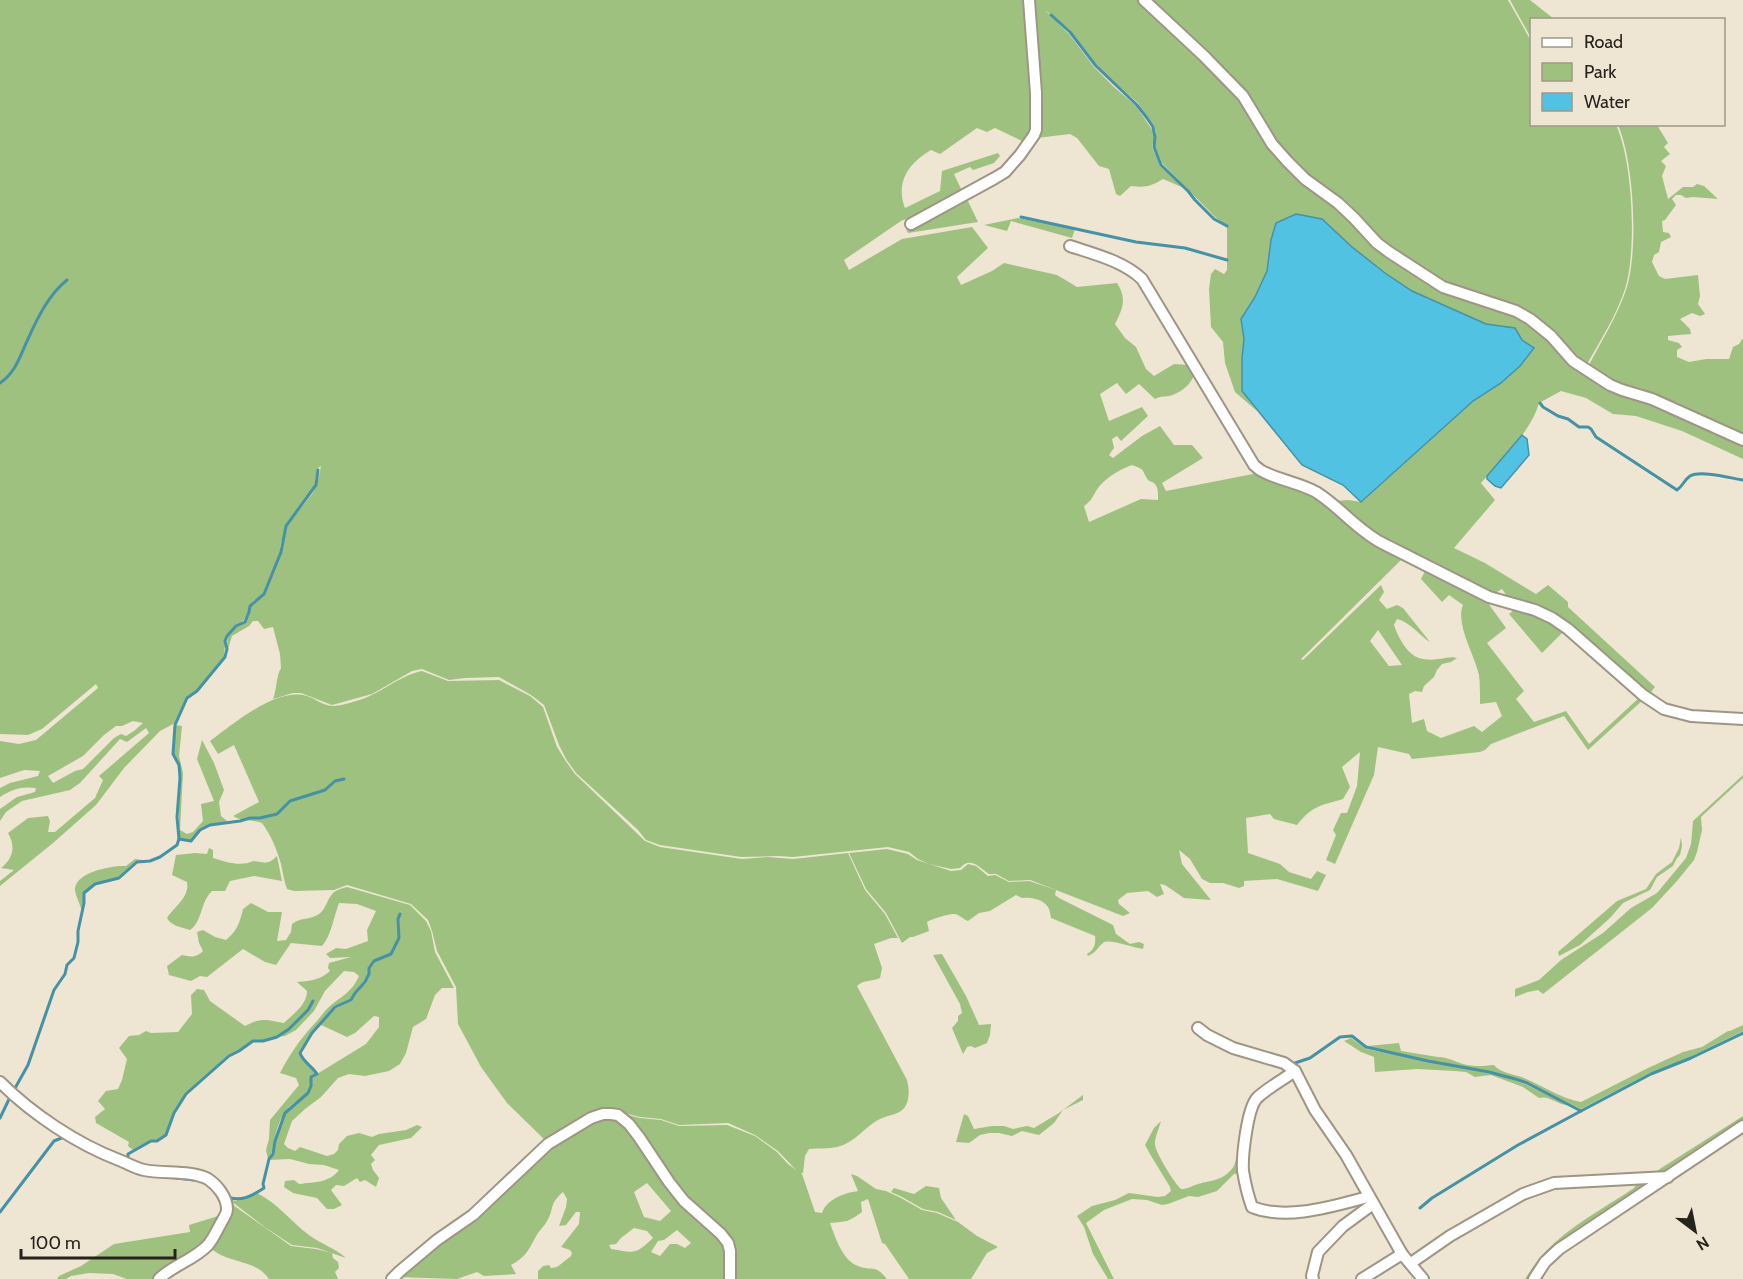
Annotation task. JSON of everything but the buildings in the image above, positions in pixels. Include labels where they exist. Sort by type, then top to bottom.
[{"type":"street","points":[[911,224],[1005,172],[1034,135],[1036,93],[1029,0]]},
{"type":"street","points":[[1144,0],[1243,96],[1272,144],[1288,162],[1305,179],[1338,203],[1377,243],[1389,252],[1443,286],[1516,311],[1530,319],[1551,336],[1573,361],[1610,385],[1652,399],[1743,440]]},
{"type":"street","points":[[1070,246],[1123,266],[1135,272],[1142,279],[1254,465],[1260,470],[1314,491],[1371,537],[1382,543],[1489,597],[1527,607],[1552,618],[1568,629],[1643,695],[1664,709],[1690,716],[1743,719]]},
{"type":"street","points":[[1198,1028],[1233,1048],[1284,1063],[1295,1071],[1315,1110],[1346,1155],[1402,1254],[1423,1279]]},
{"type":"street","points":[[1295,1071],[1257,1098],[1251,1106],[1243,1164],[1252,1207],[1277,1213],[1294,1212],[1370,1200]]},
{"type":"street","points":[[0,1082],[27,1106],[85,1145],[109,1157],[144,1170],[196,1175],[207,1179],[221,1190],[227,1206],[226,1214],[215,1235],[201,1251],[176,1265],[159,1279]]},
{"type":"street","points":[[392,1279],[437,1240],[473,1215],[548,1144],[591,1119],[603,1114],[611,1114],[618,1115],[628,1124],[684,1201],[728,1243],[730,1279]]},
{"type":"street","points":[[1534,1279],[1545,1262],[1559,1249],[1743,1126]]},
{"type":"street","points":[[1411,1263],[1450,1236],[1523,1194],[1554,1183],[1668,1177]]},
{"type":"street","points":[[1313,1279],[1318,1252],[1370,1200]]},
{"type":"street","points":[[1362,1279],[1402,1254]]},
{"type":"green space","points":[[0,0],[1026,0],[1034,127],[1024,142],[995,128],[987,132],[977,128],[940,154],[931,150],[923,155],[910,167],[903,182],[902,199],[905,208],[940,191],[942,171],[998,153],[1000,156],[994,163],[973,170],[970,167],[954,174],[962,191],[901,221],[844,260],[849,270],[902,239],[972,227],[988,248],[957,277],[961,285],[1004,263],[1057,275],[1077,287],[1117,283],[1123,304],[1115,324],[1125,338],[1136,347],[1146,369],[1154,376],[1174,364],[1189,365],[1194,375],[1181,391],[1155,399],[1139,384],[1126,394],[1117,383],[1100,394],[1109,421],[1142,407],[1148,416],[1121,441],[1117,436],[1112,439],[1114,448],[1109,455],[1113,458],[1142,436],[1160,426],[1174,445],[1192,445],[1203,458],[1162,483],[1166,491],[1258,473],[1312,494],[1403,558],[1301,659],[1303,660],[1381,585],[1384,592],[1379,600],[1387,609],[1397,605],[1403,608],[1430,642],[1397,619],[1394,625],[1396,630],[1411,653],[1419,658],[1434,660],[1457,658],[1442,664],[1434,677],[1424,686],[1422,692],[1415,691],[1409,694],[1412,723],[1424,719],[1427,731],[1441,738],[1474,726],[1482,732],[1502,716],[1496,702],[1480,704],[1479,675],[1463,630],[1461,612],[1463,605],[1449,595],[1442,602],[1421,579],[1426,569],[1485,599],[1506,628],[1487,643],[1524,691],[1516,699],[1534,722],[1566,711],[1589,744],[1641,696],[1644,699],[1588,750],[1564,716],[1491,744],[1480,752],[1412,759],[1409,754],[1378,747],[1374,775],[1335,864],[1326,860],[1336,835],[1333,830],[1341,813],[1347,813],[1357,786],[1360,752],[1342,767],[1350,787],[1343,799],[1313,810],[1297,825],[1274,819],[1270,814],[1246,818],[1248,853],[1280,864],[1289,872],[1311,879],[1317,871],[1326,875],[1318,891],[1277,879],[1244,881],[1244,886],[1239,888],[1223,883],[1210,883],[1202,879],[1190,859],[1179,850],[1182,864],[1211,900],[1184,898],[1160,884],[1164,894],[1157,897],[1148,891],[1127,893],[1118,900],[1119,904],[1130,913],[1123,916],[1030,880],[1009,881],[996,874],[989,874],[971,863],[951,869],[929,864],[909,852],[888,847],[793,857],[741,857],[660,845],[646,840],[576,773],[559,745],[544,705],[499,677],[449,680],[422,669],[412,671],[372,694],[332,705],[301,693],[273,699],[281,668],[280,654],[273,627],[264,629],[258,621],[253,621],[232,636],[228,649],[228,639],[234,629],[226,636],[224,656],[196,691],[187,697],[175,723],[160,731],[124,768],[96,805],[0,886],[0,881],[14,870],[1,868],[12,852],[12,843],[8,833],[28,818],[48,816],[50,821],[48,832],[55,832],[95,798],[103,780],[99,776],[149,733],[146,728],[127,742],[120,739],[80,783],[70,790],[22,801],[6,812],[0,821],[0,809],[17,797],[35,792],[36,788],[17,789],[0,797],[0,788],[38,776],[40,771],[24,770],[0,778],[0,741],[19,744],[36,740],[98,688],[96,684],[42,729],[28,735],[0,734],[0,384],[15,368],[47,305],[69,278],[50,298],[13,368],[0,382]],"holes":[[[1132,465],[1142,470],[1149,481],[1156,486],[1158,500],[1141,499],[1089,522],[1084,506],[1107,478]],[[321,466],[317,485],[312,494],[287,526],[282,552],[265,594],[251,606],[245,622],[234,629],[247,615],[249,605],[263,593],[280,552],[281,542],[285,535],[285,525],[315,485],[317,469]],[[1378,630],[1402,665],[1389,666],[1370,641]],[[133,721],[143,723],[126,736],[121,734],[114,738],[83,769],[53,783],[48,776],[83,756],[116,726]]]},
{"type":"green space","points":[[1032,0],[1139,0],[1231,87],[1249,112],[1333,203],[1403,265],[1514,315],[1536,328],[1560,352],[1647,401],[1743,443],[1743,459],[1682,431],[1636,416],[1613,414],[1586,398],[1561,391],[1539,403],[1522,435],[1481,483],[1495,500],[1454,548],[1485,563],[1536,594],[1548,585],[1568,602],[1568,607],[1655,687],[1651,692],[1661,699],[1672,705],[1694,711],[1743,712],[1743,717],[1706,715],[1665,707],[1570,628],[1509,599],[1502,589],[1490,596],[1387,543],[1334,501],[1362,502],[1473,401],[1501,383],[1534,348],[1522,341],[1515,328],[1486,324],[1412,291],[1352,247],[1322,219],[1276,223],[1267,271],[1255,297],[1241,319],[1244,339],[1242,391],[1257,411],[1235,392],[1225,363],[1223,342],[1211,327],[1209,289],[1211,274],[1215,269],[1224,274],[1227,270],[1227,226],[1215,217],[1162,163],[1155,147],[1154,126],[1138,103],[1101,70],[1070,30],[1045,10],[1069,34],[1094,67],[1136,106],[1153,131],[1152,147],[1160,166],[1184,188],[1163,179],[1148,186],[1131,186],[1120,196],[1116,194],[1109,169],[1099,166],[1077,138],[1070,134],[1037,138]]},
{"type":"green space","points":[[1146,0],[1508,0],[1530,39],[1530,126],[1616,126],[1626,160],[1632,230],[1629,273],[1617,310],[1585,368],[1541,325],[1444,285],[1390,251],[1289,161],[1252,105]]},
{"type":"green space","points":[[1510,0],[1530,0],[1553,18],[1530,18],[1530,36]]},
{"type":"green space","points":[[1618,126],[1658,126],[1668,143],[1664,147],[1670,154],[1661,161],[1666,166],[1662,176],[1668,199],[1683,187],[1693,187],[1697,184],[1704,186],[1718,199],[1686,198],[1676,195],[1672,199],[1676,205],[1662,221],[1663,232],[1669,233],[1671,237],[1661,242],[1659,252],[1654,255],[1652,262],[1659,276],[1665,279],[1698,275],[1700,296],[1698,304],[1705,314],[1700,316],[1692,313],[1680,319],[1690,329],[1691,334],[1668,336],[1668,340],[1679,343],[1682,347],[1677,350],[1677,357],[1689,362],[1729,359],[1733,347],[1743,338],[1743,437],[1631,391],[1587,369],[1618,310],[1630,273],[1633,207],[1628,161]]},
{"type":"green space","points":[[966,197],[978,222],[908,233],[906,229]]},
{"type":"green space","points":[[1018,218],[1075,229],[1072,238],[1011,221],[1007,231],[984,225]]},
{"type":"green space","points":[[1518,607],[1543,617],[1564,631],[1542,653],[1509,614]]},
{"type":"green space","points":[[422,671],[448,681],[499,680],[530,696],[543,707],[557,747],[575,774],[645,841],[660,847],[742,859],[767,857],[793,859],[848,853],[865,890],[885,914],[898,938],[874,944],[882,968],[880,978],[863,982],[857,986],[907,1080],[909,1094],[903,1110],[874,1122],[843,1145],[809,1149],[805,1156],[803,1173],[799,1173],[778,1151],[755,1135],[728,1123],[679,1125],[661,1119],[611,1113],[548,1143],[507,1103],[481,1067],[458,1024],[456,987],[437,951],[428,920],[411,904],[347,885],[334,890],[294,891],[287,889],[276,848],[262,823],[233,816],[259,802],[234,745],[218,754],[210,741],[254,710],[279,698],[303,695],[325,705],[339,706],[364,698],[413,673]]},
{"type":"green space","points":[[175,725],[182,726],[179,756],[183,773],[180,830],[187,834],[193,832],[203,821],[201,804],[214,801],[197,759],[202,740],[224,790],[219,802],[221,816],[232,822],[209,826],[191,841],[179,839],[178,832],[180,778],[179,765],[173,754]]},
{"type":"green space","points":[[1743,775],[1743,778],[1701,817],[1702,830],[1694,860],[1652,908],[1543,994],[1538,990],[1515,997],[1515,989],[1539,980],[1561,960],[1603,933],[1631,908],[1657,893],[1686,858],[1691,844],[1693,821]]},
{"type":"green space","points":[[1681,837],[1680,855],[1673,866],[1657,877],[1650,890],[1623,903],[1580,945],[1559,956],[1558,952],[1617,901],[1646,889],[1656,874],[1672,862],[1679,848]]},
{"type":"green space","points":[[209,848],[213,850],[213,858],[233,863],[268,862],[277,856],[282,881],[254,876],[230,881],[225,891],[212,891],[208,895],[197,922],[190,930],[177,926],[167,918],[184,897],[187,882],[172,875],[176,855],[207,854]]},
{"type":"green space","points":[[887,849],[908,854],[917,860],[951,871],[961,870],[968,864],[976,866],[988,876],[995,875],[1009,882],[1029,881],[1056,890],[1055,895],[1059,898],[1113,925],[1116,934],[1130,944],[1139,942],[1144,944],[1143,949],[1106,942],[1088,956],[1087,954],[1094,946],[1095,936],[1051,918],[1048,907],[1040,900],[1016,895],[968,921],[955,914],[933,919],[927,922],[929,931],[910,937],[902,943],[886,913],[866,889],[849,853]]},
{"type":"green space","points":[[135,859],[150,861],[137,863],[118,878],[87,889],[83,893],[82,913],[75,890],[76,884],[87,874],[104,868],[126,866]]},
{"type":"green space","points":[[347,887],[410,905],[426,921],[431,931],[435,952],[454,988],[442,988],[435,995],[426,1019],[413,1027],[406,1053],[400,1064],[389,1071],[365,1076],[349,1074],[338,1078],[321,1097],[292,1121],[284,1144],[295,1151],[300,1147],[327,1156],[338,1150],[339,1144],[347,1136],[359,1133],[372,1137],[406,1130],[417,1125],[422,1127],[411,1138],[379,1145],[371,1155],[375,1160],[371,1164],[373,1170],[379,1178],[376,1187],[365,1180],[360,1182],[357,1178],[344,1186],[336,1185],[331,1190],[342,1205],[334,1209],[327,1209],[317,1198],[293,1193],[284,1187],[285,1181],[294,1180],[299,1184],[321,1181],[331,1177],[339,1170],[290,1159],[269,1160],[273,1154],[277,1135],[288,1109],[282,1117],[277,1130],[272,1153],[268,1159],[266,1150],[270,1120],[299,1085],[296,1078],[280,1073],[305,1035],[328,1008],[350,990],[359,976],[354,972],[344,971],[325,991],[314,1011],[296,1030],[285,1036],[277,1037],[287,1030],[263,1041],[253,1041],[229,1055],[186,1093],[173,1113],[166,1134],[157,1141],[151,1141],[133,1150],[128,1146],[129,1142],[96,1123],[95,1117],[105,1109],[98,1101],[106,1091],[118,1089],[122,1080],[127,1059],[119,1048],[129,1036],[139,1035],[146,1031],[151,1033],[178,1032],[192,1014],[191,995],[197,989],[204,990],[210,1001],[245,1026],[260,1020],[284,1023],[305,1001],[307,991],[297,982],[319,978],[330,971],[329,963],[351,957],[330,958],[326,954],[336,948],[346,949],[368,941],[367,930],[376,911],[357,904],[339,903],[330,931],[322,946],[291,943],[276,965],[265,962],[243,949],[207,977],[200,976],[191,981],[169,975],[167,966],[182,955],[193,956],[203,951],[197,932],[203,930],[226,940],[237,926],[243,909],[251,903],[268,912],[282,912],[277,941],[286,940],[291,932],[292,924],[319,914],[333,893]],"holes":[[[402,910],[399,919],[400,938],[391,954],[374,962],[366,983],[352,1001],[334,1010],[321,1025],[347,1037],[374,1016],[379,1017],[379,1027],[366,1044],[312,1077],[309,1091],[306,1095],[288,1109],[305,1095],[311,1077],[316,1074],[302,1059],[299,1052],[311,1033],[334,1006],[351,1000],[354,992],[365,982],[369,974],[368,967],[373,961],[390,953],[399,938],[398,919]]]},
{"type":"green space","points":[[942,954],[966,996],[979,1025],[991,1024],[987,1043],[975,1048],[967,1047],[963,1054],[952,1028],[962,1013],[960,1004],[933,955]]},
{"type":"green space","points":[[1743,1025],[1743,1031],[1690,1057],[1650,1073],[1581,1109],[1514,1078],[1368,1046],[1399,1043],[1401,1051],[1444,1058],[1471,1066],[1494,1065],[1503,1072],[1524,1078],[1559,1095],[1581,1102],[1683,1052],[1702,1047],[1728,1031]]},
{"type":"green space","points":[[1351,1038],[1366,1049],[1502,1076],[1527,1085],[1568,1105],[1543,1097],[1539,1098],[1523,1087],[1491,1075],[1475,1077],[1466,1072],[1417,1069],[1375,1072],[1374,1057],[1344,1041]]},
{"type":"green space","points":[[1083,1095],[1083,1100],[1063,1110]]},
{"type":"green space","points":[[1063,1110],[1054,1123],[1039,1135],[1022,1131],[1012,1136],[989,1133],[980,1135],[969,1143],[956,1142],[964,1114],[968,1116],[974,1129],[1004,1126],[1013,1129],[1027,1126],[1034,1128]]},
{"type":"green space","points":[[620,1115],[661,1120],[679,1126],[727,1125],[755,1136],[802,1174],[815,1212],[822,1213],[828,1204],[837,1198],[858,1191],[851,1174],[876,1189],[886,1191],[922,1210],[937,1213],[958,1222],[977,1236],[998,1247],[987,1253],[971,1279],[909,1279],[885,1244],[882,1243],[868,1199],[861,1202],[862,1212],[850,1220],[830,1223],[840,1248],[848,1259],[863,1268],[876,1269],[887,1279],[731,1279],[731,1251]]},
{"type":"green space","points":[[618,1116],[668,1183],[727,1243],[729,1279],[538,1279],[538,1271],[543,1266],[557,1267],[572,1253],[561,1247],[579,1224],[580,1212],[576,1212],[566,1225],[559,1226],[567,1199],[563,1192],[553,1203],[547,1221],[528,1251],[511,1265],[516,1274],[484,1276],[477,1272],[457,1279],[395,1277],[548,1144],[591,1119]],"holes":[[[647,1183],[671,1211],[660,1221],[644,1217],[634,1192]],[[634,1228],[647,1231],[653,1238],[638,1250],[611,1249],[609,1245],[616,1244]],[[677,1230],[691,1243],[685,1248],[677,1244],[670,1244],[660,1256],[651,1252],[658,1241],[664,1240]]]},
{"type":"green space","points":[[1743,1116],[1743,1123],[1668,1171],[1655,1172]]},
{"type":"green space","points":[[1161,1121],[1156,1138],[1156,1148],[1166,1168],[1181,1189],[1223,1177],[1234,1165],[1237,1156],[1243,1152],[1241,1173],[1234,1174],[1217,1191],[1198,1197],[1189,1196],[1162,1205],[1147,1200],[1132,1199],[1104,1210],[1086,1223],[1114,1279],[1108,1279],[1093,1254],[1084,1227],[1077,1216],[1092,1206],[1115,1200],[1129,1193],[1158,1197],[1165,1196],[1171,1191],[1145,1145],[1154,1128]]},
{"type":"green space","points":[[1654,1181],[1576,1232],[1531,1279],[1525,1279],[1542,1255],[1565,1234],[1634,1188],[1637,1183]]},
{"type":"green space","points":[[926,1186],[939,1188],[941,1198],[956,1220],[938,1212],[923,1209],[891,1192],[894,1188],[914,1194]]},
{"type":"green space","points":[[257,1193],[272,1202],[309,1235],[346,1258],[317,1248],[292,1245],[227,1198],[235,1201]]},
{"type":"green space","points":[[226,1200],[291,1246],[332,1253],[333,1258],[338,1262],[339,1268],[335,1272],[338,1279],[269,1279],[255,1267],[222,1256],[208,1245],[216,1236]]},
{"type":"green space","points":[[225,1214],[214,1235],[157,1279],[127,1279],[113,1274],[89,1273],[57,1279],[114,1244],[190,1232],[189,1225]]},
{"type":"water","points":[[1296,214],[1322,219],[1352,247],[1412,291],[1486,324],[1515,328],[1522,340],[1534,348],[1520,366],[1501,383],[1473,401],[1361,502],[1343,485],[1302,465],[1242,391],[1244,339],[1241,319],[1255,297],[1267,271],[1276,223]]},
{"type":"water","points":[[1522,435],[1527,439],[1529,455],[1501,488],[1495,486],[1487,479],[1487,476]]},
{"type":"waterway","points":[[1051,15],[1070,32],[1096,66],[1137,105],[1147,118],[1153,127],[1154,147],[1161,165],[1214,219],[1227,226]]},
{"type":"waterway","points":[[1021,217],[1136,242],[1185,248],[1227,260]]},
{"type":"waterway","points":[[0,383],[14,369],[44,307],[67,280]]},
{"type":"waterway","points":[[1540,403],[1543,407],[1579,427],[1588,427],[1596,437],[1677,490],[1690,476],[1695,474],[1743,480]]},
{"type":"waterway","points":[[179,839],[177,817],[180,778],[179,765],[173,754],[175,725],[187,698],[197,691],[225,657],[227,636],[236,626],[245,622],[250,606],[264,594],[281,552],[286,526],[316,485],[318,470]]},
{"type":"waterway","points":[[14,1090],[28,1065],[54,990],[65,974],[67,965],[74,958],[84,893],[95,884],[119,878],[137,862],[160,857],[177,845],[179,839],[191,841],[200,830],[210,825],[277,814],[290,801],[325,790],[335,781],[344,779]]},
{"type":"waterway","points":[[227,1197],[237,1199],[246,1197],[264,1188],[269,1159],[273,1154],[285,1113],[308,1093],[311,1077],[317,1074],[300,1053],[312,1033],[335,1007],[351,1000],[365,982],[369,968],[374,961],[391,954],[399,938],[400,914]]},
{"type":"waterway","points":[[128,1158],[128,1154],[166,1135],[174,1113],[186,1094],[229,1056],[253,1041],[277,1037],[289,1029],[308,1010],[313,1001]]},
{"type":"waterway","points":[[1420,1208],[1432,1198],[1518,1145],[1651,1074],[1743,1033]]},
{"type":"waterway","points":[[1295,1063],[1310,1058],[1340,1037],[1352,1036],[1366,1047],[1515,1079],[1581,1111]]},
{"type":"waterway","points":[[0,1118],[11,1095]]},
{"type":"waterway","points":[[0,1212],[54,1141],[64,1137]]},
{"type":"waterway","points":[[167,1177],[194,1180]]}]
